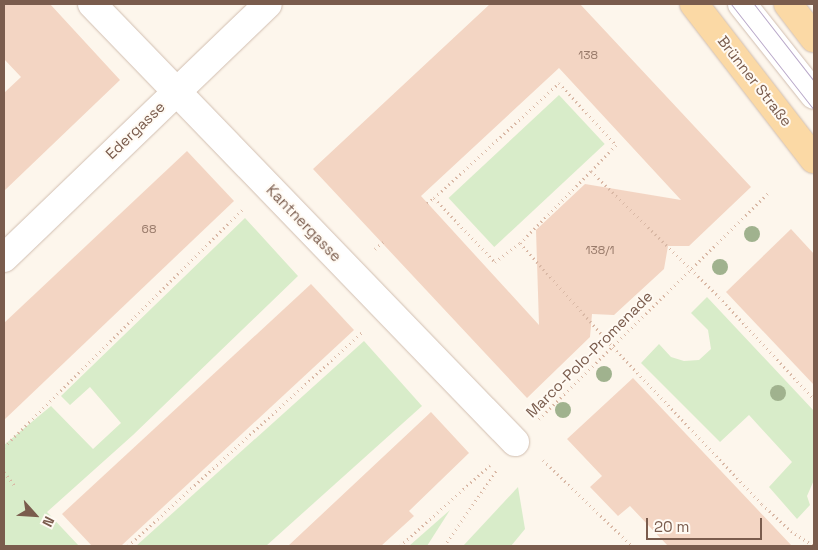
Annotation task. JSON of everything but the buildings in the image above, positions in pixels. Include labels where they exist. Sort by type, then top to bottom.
[{"type":"main road","name":"Brünner Straße","points":[[694,4],[814,159]]},
{"type":"main road","points":[[788,4],[814,38]]},
{"type":"street","name":"Kantnergasse","points":[[92,4],[515,442]]},
{"type":"street","name":"Edergasse","points":[[4,258],[176,90],[268,4]]},
{"type":"street","points":[[742,4],[814,95]]},
{"type":"path","points":[[427,203],[559,83],[616,145],[520,243],[494,262],[434,198]]},
{"type":"path","points":[[591,171],[692,269],[814,399]]},
{"type":"path","points":[[4,447],[267,185]]},
{"type":"path","name":"Marco-Polo-Promenade","points":[[444,546],[515,442],[768,194]]},
{"type":"path","points":[[520,243],[613,347],[762,504],[791,531],[814,546]]},
{"type":"path","points":[[128,546],[387,309]]},
{"type":"path","points":[[400,546],[515,442],[546,461],[632,546]]},
{"type":"path","points":[[4,472],[15,486]]},
{"type":"green space","points":[[559,95],[605,144],[494,247],[449,198]]},
{"type":"green space","points":[[245,218],[298,276],[133,435],[47,512],[79,546],[4,546],[4,445],[51,406],[93,449],[121,423],[90,387],[70,405],[61,396]]},
{"type":"green space","points":[[707,297],[814,411],[814,480],[807,496],[810,505],[797,519],[769,487],[792,462],[749,415],[720,442],[641,363],[659,344],[671,357],[684,361],[699,360],[711,349],[708,330],[691,313]]},
{"type":"green space","points":[[364,341],[422,406],[266,546],[136,546]]},
{"type":"green space","points":[[518,487],[525,529],[511,546],[463,546]]},
{"type":"green space","points":[[450,510],[427,546],[409,546]]},
{"type":"tram line","points":[[731,4],[814,110]]},
{"type":"tram line","points":[[754,4],[814,81]]}]
